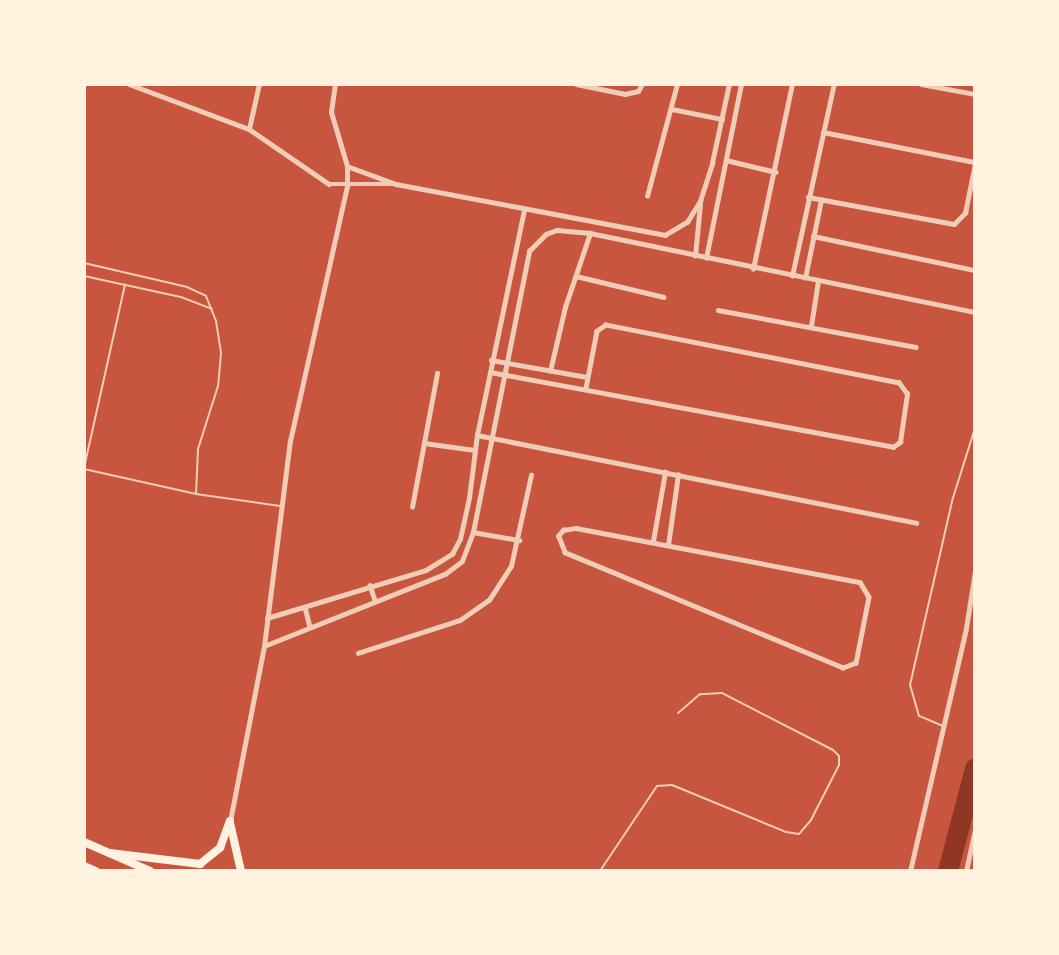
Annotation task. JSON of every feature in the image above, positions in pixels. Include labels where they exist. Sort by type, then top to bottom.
[{"type":"highway","points":[[110,853],[200,864],[220,848],[230,821]]},
{"type":"highway","points":[[230,821],[241,871]]},
{"type":"highway","points":[[84,842],[150,871]]},
{"type":"highway","points":[[84,866],[96,871]]},
{"type":"street","points":[[129,84],[249,129],[313,176],[347,186],[396,184]]},
{"type":"street","points":[[249,129],[259,84]]},
{"type":"street","points":[[230,821],[264,646],[280,506],[296,410],[347,186],[347,166],[331,112],[335,84]]},
{"type":"street","points":[[576,84],[625,94],[638,91],[642,84]]},
{"type":"street","points":[[647,196],[677,84]]},
{"type":"street","points":[[696,256],[700,201],[729,84]]},
{"type":"street","points":[[706,258],[741,84]]},
{"type":"street","points":[[753,269],[776,172],[792,84]]},
{"type":"street","points":[[792,276],[834,84]]},
{"type":"street","points":[[921,84],[975,94]]},
{"type":"street","points":[[672,109],[722,118]]},
{"type":"street","points":[[808,197],[954,224],[965,213],[975,163],[823,132]]},
{"type":"street","points":[[726,160],[776,172]]},
{"type":"street","points":[[347,166],[396,184],[524,211],[665,235],[687,222],[700,201]]},
{"type":"street","points":[[804,278],[820,200]]},
{"type":"street","points":[[267,618],[370,585],[426,570],[452,554],[460,539],[469,498],[477,435],[491,360],[524,211]]},
{"type":"street","points":[[264,646],[454,568],[467,553],[531,245],[557,230],[590,233],[753,269],[975,312]]},
{"type":"street","points":[[550,371],[565,307],[590,233]]},
{"type":"street","points":[[813,236],[975,270]]},
{"type":"street","points":[[576,276],[664,297]]},
{"type":"street","points":[[811,326],[818,281]]},
{"type":"street","points":[[718,310],[916,347]]},
{"type":"street","points":[[490,372],[586,388],[893,447],[900,442],[907,394],[899,383],[606,325],[597,331],[586,388]]},
{"type":"street","points":[[491,360],[587,377]]},
{"type":"street","points":[[412,507],[438,373]]},
{"type":"street","points":[[477,435],[916,524]]},
{"type":"street","points":[[424,443],[475,450]]},
{"type":"street","points":[[653,541],[665,472]]},
{"type":"street","points":[[358,653],[477,611],[507,576],[519,540],[531,475]]},
{"type":"street","points":[[668,545],[678,475]]},
{"type":"street","points":[[576,528],[653,541],[860,582],[868,597],[856,663],[843,668],[565,553],[558,536],[563,530],[576,528]]},
{"type":"street","points":[[473,531],[519,540]]},
{"type":"street","points":[[910,871],[975,571]]},
{"type":"street","points":[[370,585],[375,600]]},
{"type":"street","points":[[305,607],[310,627]]},
{"type":"street","points":[[966,871],[975,829]]},
{"type":"lane","points":[[84,263],[196,289],[206,296],[212,309],[221,353],[220,371],[198,449],[196,494]]},
{"type":"lane","points":[[84,276],[212,309]]},
{"type":"lane","points":[[125,285],[84,469],[196,494],[280,506]]},
{"type":"lane","points":[[943,726],[919,716],[913,706],[910,685],[952,501],[975,428]]},
{"type":"lane","points":[[600,871],[657,786],[672,785],[786,832],[799,834],[811,820],[839,765],[839,756],[833,750],[722,693],[700,694],[678,713]]},
{"type":"waterway","points":[[948,871],[975,769]]}]
